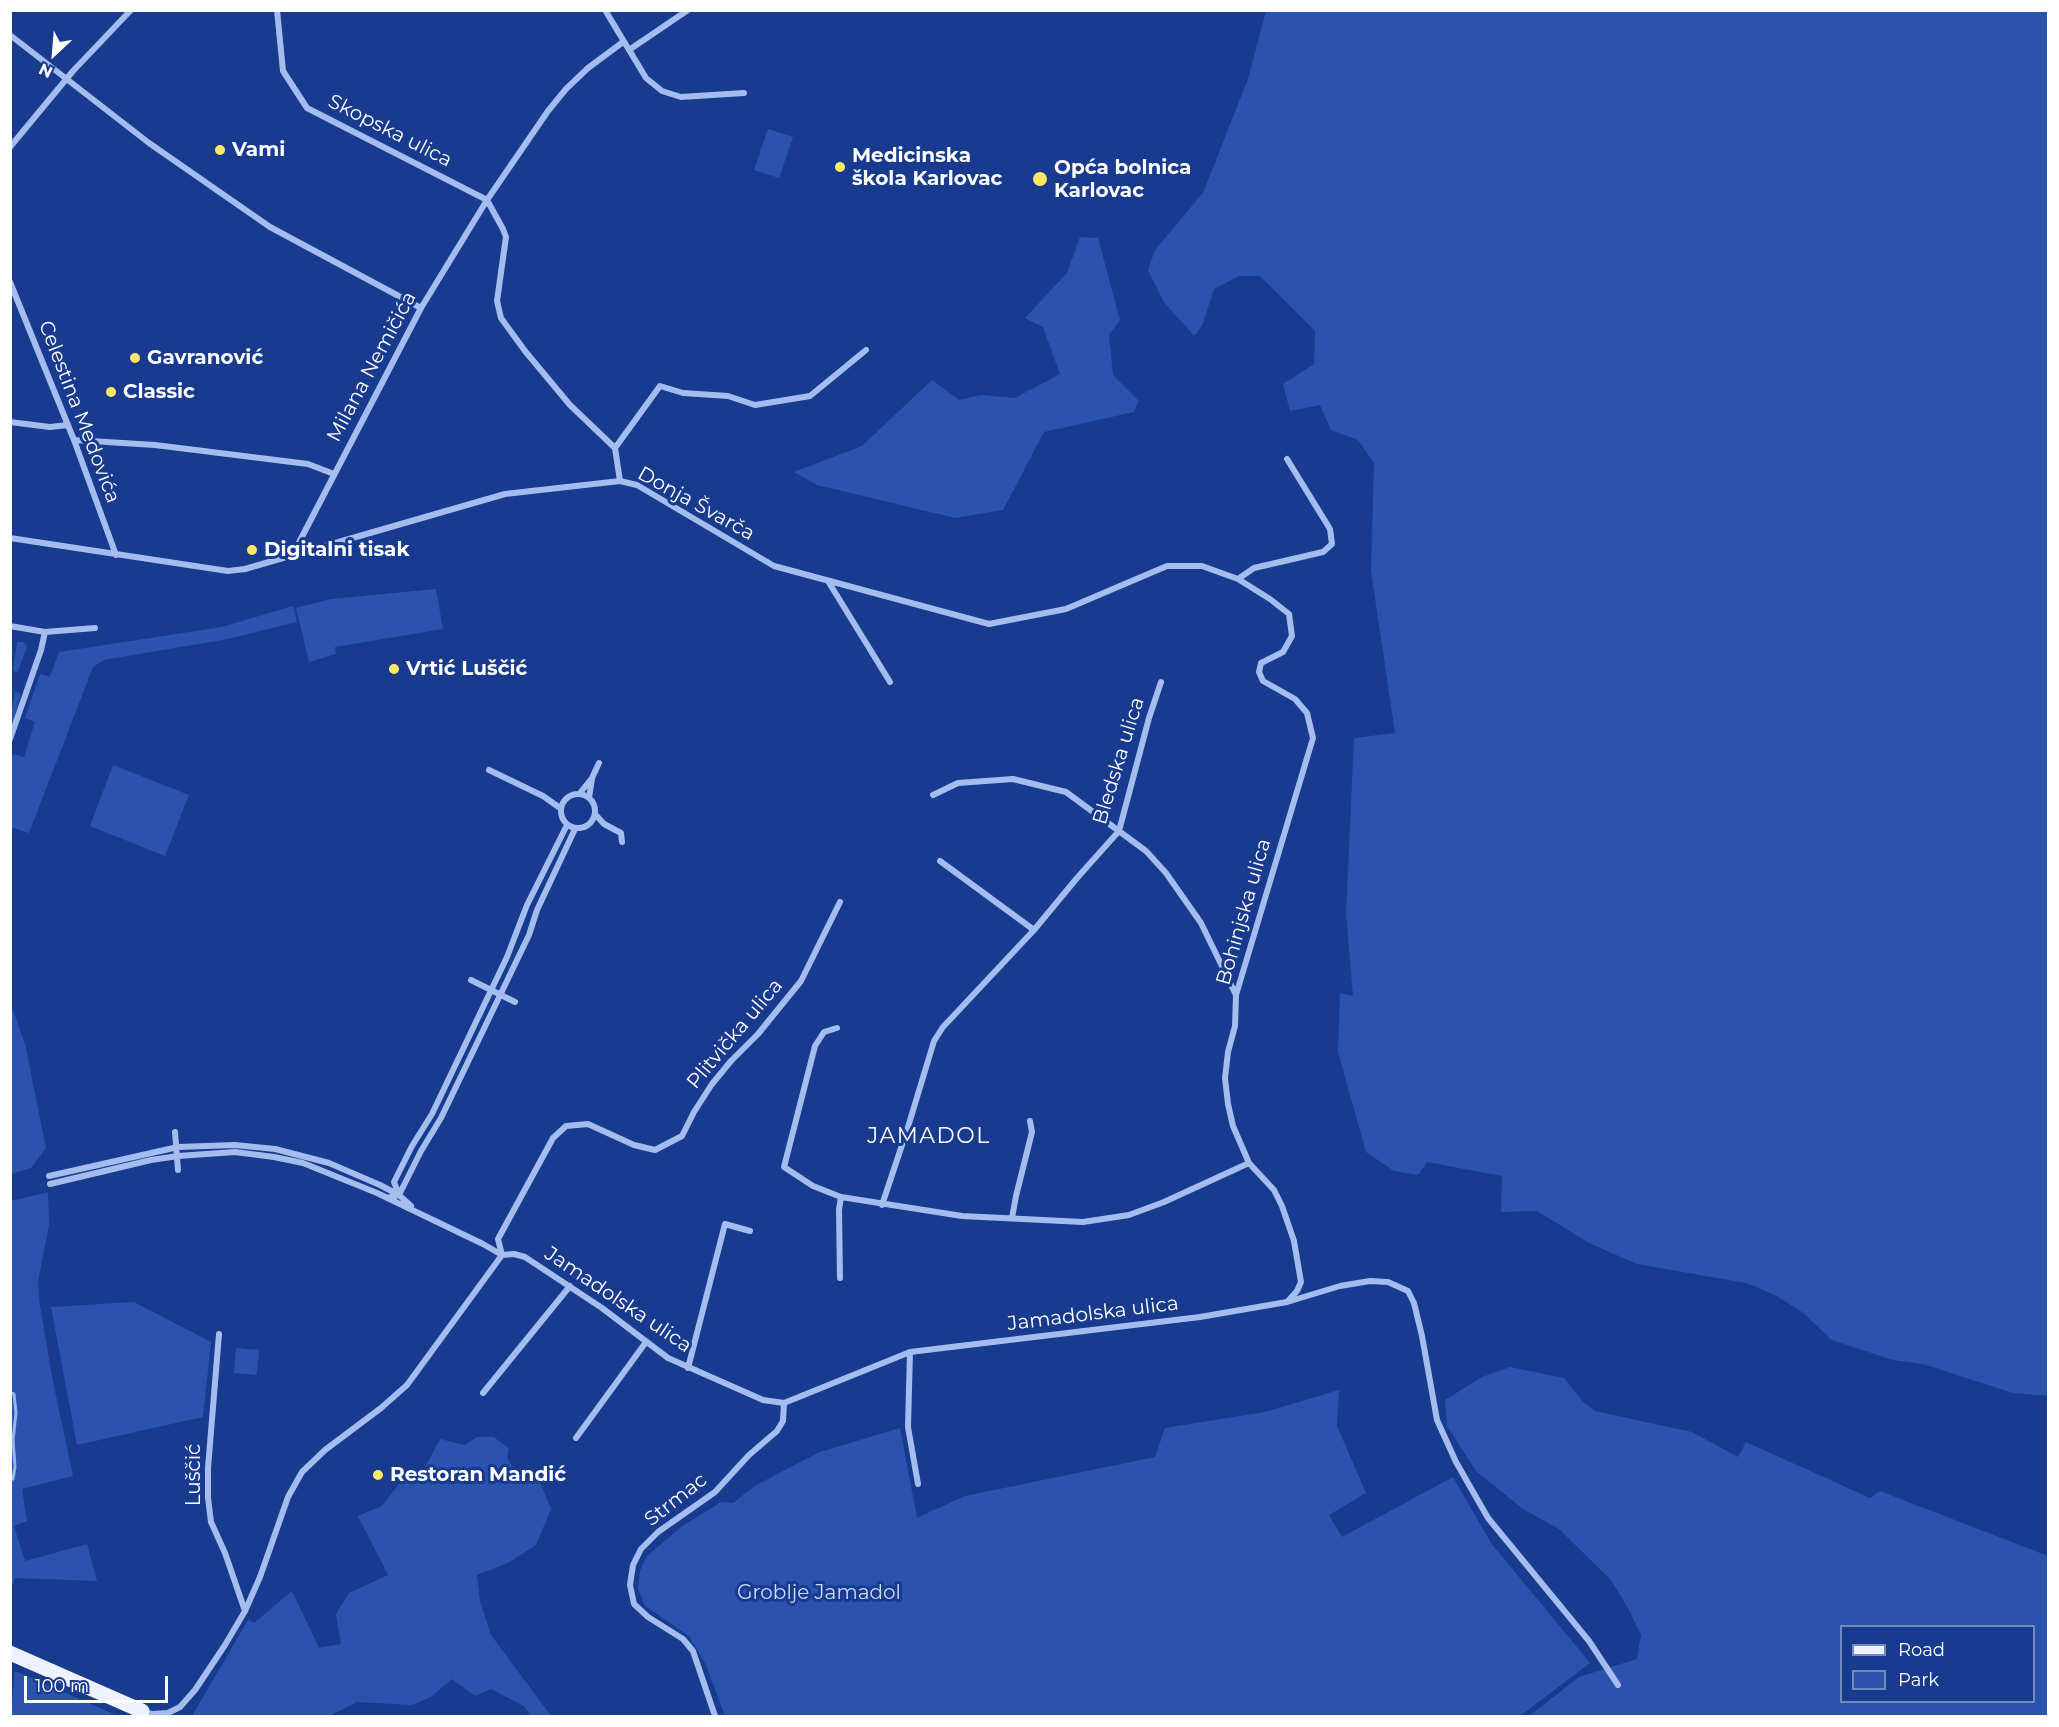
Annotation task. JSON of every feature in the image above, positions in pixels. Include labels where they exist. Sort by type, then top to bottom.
[{"type":"main road","points":[[10,1653],[145,1714]]},
{"type":"street","points":[[10,147],[66,79],[131,10]]},
{"type":"street","name":"Skopska ulica","points":[[277,10],[283,71],[307,108],[487,200]]},
{"type":"street","points":[[605,10],[646,78],[662,91],[681,97],[744,93]]},
{"type":"street","points":[[628,50],[688,10]]},
{"type":"street","points":[[10,35],[149,143],[270,227],[420,308]]},
{"type":"street","points":[[623,42],[566,88],[487,200],[506,237],[497,301],[501,318],[525,351],[570,405],[615,448],[660,386],[683,393],[728,396],[755,405],[810,396],[866,351]]},
{"type":"street","name":"Milana Nemičića","points":[[293,554],[420,308],[487,200]]},
{"type":"street","name":"Celestina Medovića","points":[[10,282],[74,440],[116,555]]},
{"type":"street","points":[[10,422],[50,427],[68,425]]},
{"type":"street","points":[[74,440],[155,445],[308,464],[334,474]]},
{"type":"street","name":"Donja Švarča","points":[[615,448],[620,481],[638,485],[774,566],[989,624],[1066,609],[1167,566],[1202,566],[1238,579]]},
{"type":"street","points":[[1238,579],[1254,568],[1323,552],[1332,544],[1330,529],[1287,459]]},
{"type":"street","points":[[10,537],[228,571],[244,569],[505,494],[620,481]]},
{"type":"street","name":"Bohinjska ulica","points":[[1238,579],[1289,614],[1292,636],[1283,652],[1262,663],[1259,672],[1263,681],[1295,699],[1307,713],[1313,738],[1236,995],[1235,1026],[1228,1052],[1225,1078],[1233,1126],[1249,1163],[1274,1190],[1294,1241],[1301,1282],[1297,1291],[1287,1302]]},
{"type":"street","points":[[827,581],[890,682]]},
{"type":"street","points":[[10,626],[45,632],[95,628]]},
{"type":"street","points":[[10,739],[45,632]]},
{"type":"street","name":"Bledska ulica","points":[[882,1204],[934,1041],[943,1027],[1034,930],[1119,831],[1161,682]]},
{"type":"street","points":[[580,793],[592,778],[599,763]]},
{"type":"street","points":[[489,770],[543,796],[560,808]]},
{"type":"street","points":[[589,798],[592,778]]},
{"type":"street","points":[[933,795],[958,783],[1013,779],[1066,792],[1146,851],[1166,873],[1201,923],[1236,995]]},
{"type":"street","points":[[580,793],[589,798],[594,806],[595,814],[592,822],[586,827],[575,829],[567,825],[561,816],[560,808],[564,800],[571,794],[580,793]]},
{"type":"street","points":[[543,796],[564,800]]},
{"type":"street","points":[[595,814],[604,824]]},
{"type":"street","points":[[592,822],[604,824],[621,833],[622,842]]},
{"type":"street","points":[[399,1195],[394,1182],[412,1146],[432,1114],[507,957],[538,881],[567,825]]},
{"type":"street","points":[[387,1198],[399,1195],[441,1118],[529,935],[537,910],[575,829]]},
{"type":"street","points":[[940,861],[1034,930]]},
{"type":"street","name":"Plitvička ulica","points":[[502,1255],[498,1239],[553,1138],[566,1126],[588,1124],[634,1145],[655,1150],[682,1136],[712,1084],[731,1060],[758,1034],[801,981],[840,902]]},
{"type":"street","points":[[471,980],[515,1002]]},
{"type":"street","points":[[837,1028],[824,1032],[815,1046],[784,1167],[813,1186],[841,1197],[962,1216],[1083,1222],[1129,1215],[1164,1202],[1249,1163]]},
{"type":"street","points":[[1012,1218],[1032,1132],[1030,1121]]},
{"type":"street","points":[[175,1132],[178,1147],[178,1170]]},
{"type":"street","points":[[178,1147],[235,1146],[275,1149],[329,1163],[399,1195],[415,1211]]},
{"type":"street","name":"Jamadolska ulica","points":[[178,1147],[50,1180],[151,1160],[236,1152],[274,1157],[310,1166],[387,1198],[502,1255],[514,1254],[525,1257],[602,1308],[668,1358],[763,1400],[784,1403],[910,1352],[1200,1317],[1287,1302],[1340,1286],[1370,1281],[1388,1282],[1408,1291],[1414,1303],[1437,1420],[1456,1462],[1488,1518],[1589,1641],[1618,1685]]},
{"type":"street","points":[[380,1185],[394,1182]]},
{"type":"street","points":[[840,1278],[839,1210],[841,1197]]},
{"type":"street","points":[[688,1368],[725,1224],[750,1231]]},
{"type":"street","points":[[180,1716],[187,1700],[245,1611],[260,1577],[288,1497],[302,1472],[325,1450],[381,1408],[407,1385],[502,1255]]},
{"type":"street","points":[[483,1393],[570,1286]]},
{"type":"street","name":"Luščić","points":[[219,1334],[208,1468],[208,1498],[211,1522],[225,1553],[245,1611]]},
{"type":"street","points":[[576,1438],[646,1342]]},
{"type":"street","points":[[910,1352],[908,1427],[918,1484]]},
{"type":"street","name":"Strmac","points":[[715,1716],[693,1651],[683,1639],[648,1617],[634,1604],[630,1585],[633,1565],[641,1549],[658,1532],[715,1492],[750,1455],[777,1431],[783,1421],[784,1403]]},
{"type":"street","points":[[145,1714],[168,1713],[180,1707],[187,1700]]},
{"type":"green space","points":[[1266,11],[2048,11],[2048,1396],[2013,1393],[1923,1364],[1893,1360],[1832,1340],[1802,1312],[1775,1295],[1746,1283],[1637,1264],[1591,1244],[1537,1211],[1501,1212],[1502,1176],[1427,1162],[1418,1175],[1394,1171],[1366,1152],[1338,1052],[1340,993],[1353,996],[1346,914],[1354,738],[1395,733],[1371,571],[1374,463],[1358,440],[1331,430],[1320,405],[1290,411],[1283,384],[1314,364],[1315,331],[1260,276],[1239,276],[1214,289],[1202,326],[1194,336],[1164,302],[1148,270],[1155,250],[1203,193],[1248,79]]},
{"type":"green space","points":[[768,129],[793,137],[779,178],[754,170]]},
{"type":"green space","points":[[1080,237],[1098,238],[1120,320],[1109,335],[1113,375],[1139,401],[1134,412],[1044,432],[1003,510],[955,518],[817,485],[794,472],[862,446],[932,380],[959,400],[981,395],[1015,398],[1060,374],[1043,327],[1025,318],[1067,273]]},
{"type":"green space","points":[[436,589],[443,629],[335,647],[336,654],[309,662],[296,608],[331,599]]},
{"type":"green space","points":[[293,606],[297,622],[228,639],[104,660],[93,667],[29,833],[11,827],[13,754],[24,757],[35,722],[25,718],[40,674],[50,677],[59,652],[222,627]]},
{"type":"green space","points":[[17,642],[23,642],[27,646],[18,672],[13,671]]},
{"type":"green space","points":[[15,691],[21,694],[11,728],[11,716]]},
{"type":"green space","points":[[113,765],[189,795],[165,856],[90,826]]},
{"type":"green space","points":[[10,1002],[25,1044],[46,1148],[31,1168],[11,1174]]},
{"type":"green space","points":[[48,1192],[49,1225],[38,1281],[40,1306],[73,1476],[22,1489],[27,1521],[14,1526],[25,1561],[87,1544],[97,1581],[15,1578],[11,1589],[11,1201]]},
{"type":"green space","points":[[134,1302],[211,1342],[203,1417],[77,1445],[51,1307]]},
{"type":"green space","points":[[236,1348],[259,1350],[257,1375],[234,1373]]},
{"type":"green space","points":[[1510,1367],[1564,1378],[1583,1402],[1595,1411],[1692,1432],[1738,1457],[1746,1442],[1870,1498],[1880,1491],[2048,1556],[2048,1716],[1529,1716],[1579,1677],[1637,1659],[1641,1635],[1611,1580],[1559,1529],[1523,1509],[1476,1471],[1447,1426],[1445,1400],[1482,1377]]},
{"type":"green space","name":"Groblje Jamadol","points":[[1339,1390],[1337,1426],[1366,1493],[1329,1515],[1342,1537],[1453,1477],[1491,1543],[1590,1663],[1520,1716],[725,1716],[706,1665],[689,1636],[645,1606],[638,1589],[640,1571],[647,1556],[681,1527],[721,1502],[733,1503],[756,1485],[820,1452],[900,1428],[917,1518],[965,1496],[1155,1457],[1165,1428],[1265,1412]]},
{"type":"green space","points":[[477,1437],[494,1437],[509,1449],[507,1457],[512,1467],[538,1477],[551,1509],[536,1545],[508,1563],[477,1575],[480,1601],[491,1635],[551,1716],[531,1716],[524,1706],[491,1689],[475,1696],[452,1679],[431,1697],[412,1705],[357,1702],[329,1716],[192,1716],[248,1620],[254,1623],[292,1591],[319,1648],[341,1644],[336,1614],[349,1593],[388,1575],[358,1516],[382,1506],[402,1480],[422,1473],[440,1439],[465,1445]]},
{"type":"green space","points":[[15,1671],[118,1716],[11,1716]]},
{"type":"waterway","points":[[10,1392],[14,1394],[16,1413],[13,1440],[15,1467],[13,1479],[10,1481]]},
{"type":"place","name":"Vami","points":[[220,150]]},
{"type":"place","name":"Medicinska škola Karlovac","points":[[840,167]]},
{"type":"place","name":"Opća bolnica Karlovac","points":[[1040,179]]},
{"type":"place","name":"Gavranović","points":[[135,358]]},
{"type":"place","name":"Classic","points":[[111,392]]},
{"type":"place","name":"Digitalni tisak","points":[[252,550]]},
{"type":"place","name":"Vrtić Luščić","points":[[394,669]]},
{"type":"place","name":"Restoran Mandić","points":[[378,1475]]},
{"type":"district","name":"JAMADOL","points":[[929,1137]]}]
